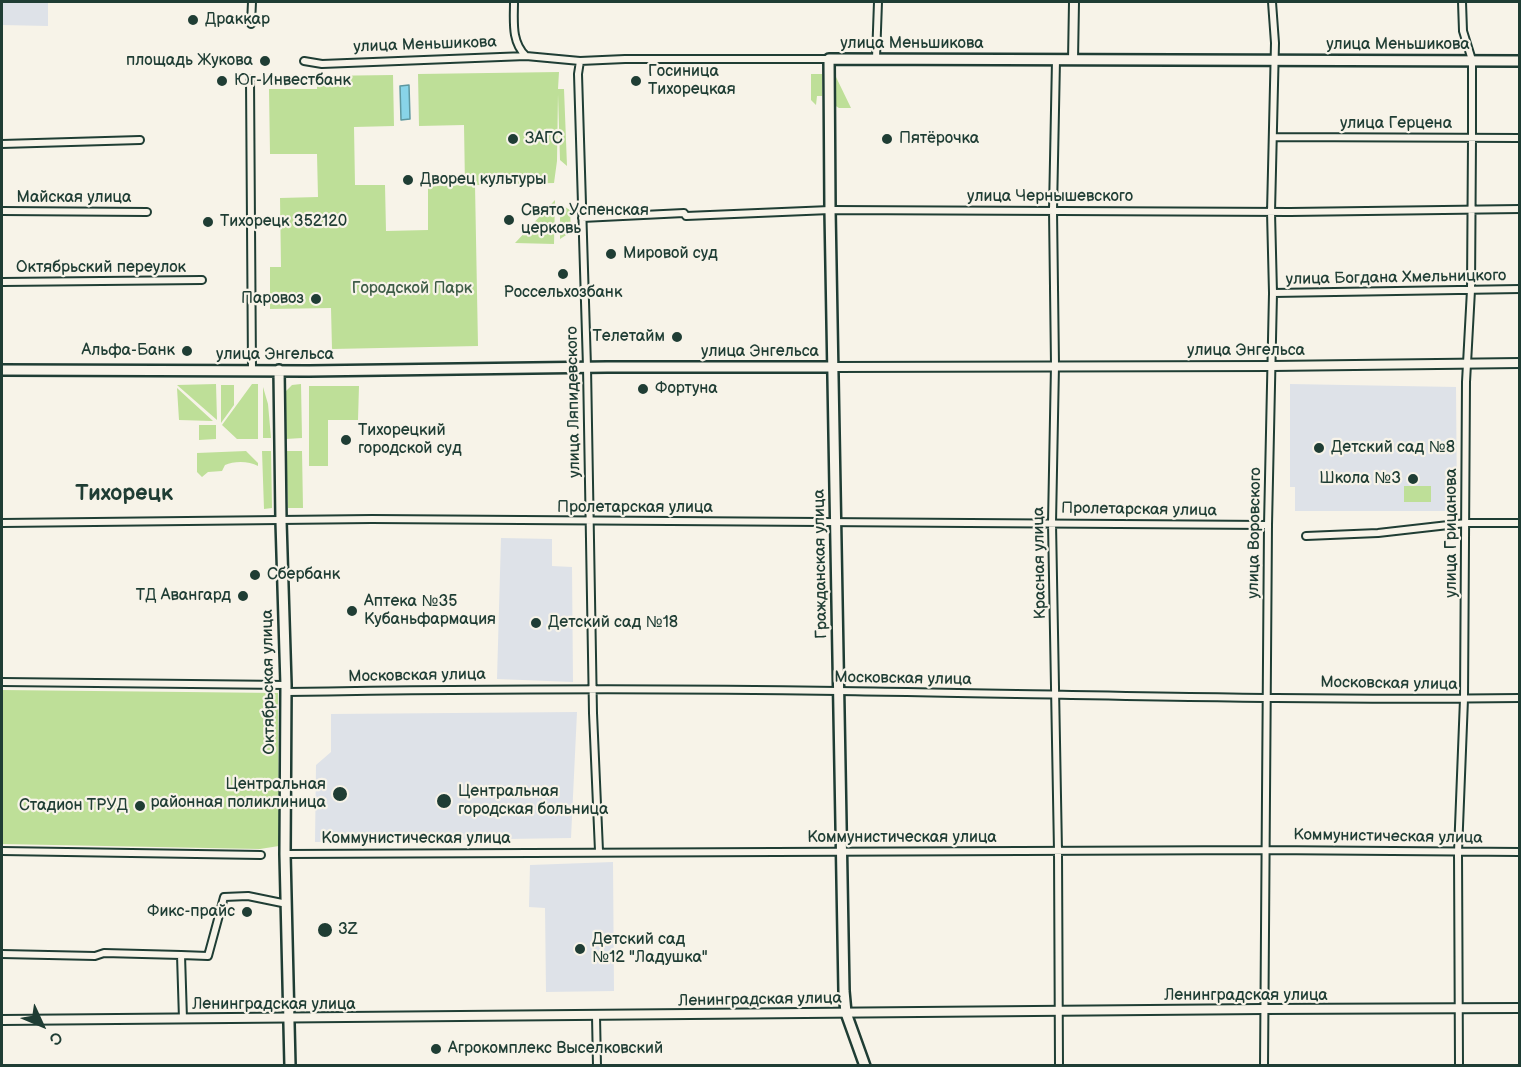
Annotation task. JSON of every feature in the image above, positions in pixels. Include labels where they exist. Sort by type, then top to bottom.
[{"type":"main road","name":"улица Меньшикова","points":[[830,59],[1520,61]]},
{"type":"main road","name":"Гражданская улица","points":[[830,59],[830,210],[840,852],[846,1012],[865,1065]]},
{"type":"main road","name":"улица Энгельса","points":[[2,370],[833,367]]},
{"type":"main road","name":"Октябрьская улица","points":[[279,370],[286,688],[285,854],[290,1065]]},
{"type":"street","points":[[251,24],[252,2]]},
{"type":"street","points":[[514,2],[515,40],[519,49],[526,56]]},
{"type":"street","points":[[876,58],[878,2]]},
{"type":"street","points":[[1073,60],[1074,2]]},
{"type":"street","name":"улица Воровского","points":[[1264,1065],[1264,849],[1273,293],[1271,212],[1274,60],[1272,2]]},
{"type":"street","name":"улица Грицанова","points":[[1459,1065],[1458,852],[1464,699],[1472,138],[1472,60],[1463,31],[1462,2]]},
{"type":"street","name":"улица Меньшикова","points":[[304,61],[322,64],[526,56],[580,61],[625,58],[830,59]]},
{"type":"street","name":"Красная улица","points":[[1056,60],[1052,523],[1059,1065]]},
{"type":"street","name":"улица Ляпидевского","points":[[580,61],[578,74],[599,851]]},
{"type":"street","points":[[250,79],[252,370]]},
{"type":"street","name":"улица Герцена","points":[[1273,137],[1520,138]]},
{"type":"street","points":[[2,144],[140,140]]},
{"type":"street","name":"улица Чернышевского","points":[[582,218],[830,210],[1271,212],[1520,209]]},
{"type":"street","name":"Майская улица","points":[[2,211],[147,212]]},
{"type":"street","name":"Октябрьский переулок","points":[[2,282],[202,280]]},
{"type":"street","name":"улица Богдана Хмельницкого","points":[[1273,293],[1520,289]]},
{"type":"street","name":"улица Энгельса","points":[[833,367],[1520,363]]},
{"type":"street","name":"Пролетарская улица","points":[[2,523],[372,519],[835,524],[1268,525]]},
{"type":"street","points":[[1306,536],[1378,533],[1466,523],[1520,523]]},
{"type":"street","name":"Московская улица","points":[[2,682],[286,688],[1520,698]]},
{"type":"street","name":"Коммунистическая улица","points":[[285,854],[1264,849],[1520,852]]},
{"type":"street","points":[[2,851],[261,855]]},
{"type":"street","points":[[2,954],[95,956],[104,953],[207,956],[224,897],[248,896],[287,904]]},
{"type":"street","points":[[181,955],[183,1019]]},
{"type":"street","name":"Ленинградская улица","points":[[2,1020],[1520,1008]]},
{"type":"street","points":[[596,1016],[597,1065]]},
{"type":"shaded area","points":[[2,2],[48,2],[48,26],[2,25]]},
{"type":"shaded area","points":[[1290,384],[1456,387],[1457,511],[1295,511],[1295,487],[1290,487]]},
{"type":"shaded area","name":"Детский сад №18","points":[[501,538],[552,539],[552,566],[572,567],[573,682],[497,679]]},
{"type":"shaded area","name":"Центральная городская больница","points":[[577,712],[571,838],[315,842],[316,765],[331,752],[331,714]]},
{"type":"shaded area","name":"Детский сад №12 \"Ладушка\"","points":[[613,862],[614,991],[546,992],[545,908],[529,907],[530,865]]},
{"type":"green space","name":"Городской Парк","points":[[559,72],[558,89],[564,89],[567,166],[560,160],[558,94],[557,161],[554,183],[475,185],[478,346],[332,349],[331,308],[270,309],[270,267],[281,267],[280,198],[318,197],[317,154],[270,154],[269,89],[317,89],[317,76],[393,75],[394,126],[354,127],[355,185],[385,185],[386,231],[428,230],[428,186],[465,185],[464,125],[419,126],[418,74]]},
{"type":"green space","points":[[811,74],[822,74],[822,96],[817,96],[816,105],[811,100]]},
{"type":"green space","points":[[836,77],[851,108],[839,108],[834,105]]},
{"type":"green space","points":[[555,200],[554,244],[515,243]]},
{"type":"green space","points":[[560,204],[570,210],[571,232],[560,239]]},
{"type":"green space","points":[[216,384],[217,420],[177,385]]},
{"type":"green space","points":[[252,384],[258,384],[258,439],[237,439],[222,425]]},
{"type":"green space","points":[[301,384],[302,438],[286,439],[286,391],[292,385]]},
{"type":"green space","points":[[221,385],[234,385],[234,405],[221,423]]},
{"type":"green space","points":[[309,386],[359,386],[358,420],[328,420],[328,466],[309,466]]},
{"type":"green space","points":[[263,387],[268,404],[271,438],[263,438]]},
{"type":"green space","points":[[177,388],[213,421],[179,420]]},
{"type":"green space","points":[[199,425],[216,425],[216,439],[199,440]]},
{"type":"green space","points":[[246,451],[258,463],[258,466],[237,462],[225,465],[222,471],[208,472],[202,477],[197,472],[197,453]]},
{"type":"green space","points":[[262,451],[271,451],[272,508],[264,509]]},
{"type":"green space","points":[[286,451],[302,451],[303,508],[288,508]]},
{"type":"green space","points":[[1404,486],[1431,486],[1431,502],[1404,502]]},
{"type":"green space","name":"Стадион ТРУД","points":[[2,690],[278,693],[279,846],[260,849],[2,844]]},
{"type":"water","points":[[409,85],[410,119],[401,120],[400,86]]},
{"type":"place","name":"Драккар","points":[[193,20]]},
{"type":"place","name":"площадь Жукова","points":[[265,61]]},
{"type":"place","name":"Юг-Инвестбанк","points":[[222,81]]},
{"type":"place","name":"Госиница Тихорецкая","points":[[636,81]]},
{"type":"place","name":"ЗАГС","points":[[513,139]]},
{"type":"place","name":"Пятёрочка","points":[[887,139]]},
{"type":"place","name":"Дворец культуры","points":[[408,180]]},
{"type":"place","name":"Свято Успенская церковь","points":[[509,220]]},
{"type":"place","name":"Тихорецк 352120","points":[[208,222]]},
{"type":"place","name":"Мировой суд","points":[[611,254]]},
{"type":"place","name":"Россельхозбанк","points":[[563,274]]},
{"type":"place","name":"Паровоз","points":[[316,299]]},
{"type":"place","name":"Телетайм","points":[[677,337]]},
{"type":"place","name":"Альфа-Банк","points":[[187,351]]},
{"type":"place","name":"Фортуна","points":[[643,389]]},
{"type":"place","name":"Тихорецкий городской суд","points":[[346,440]]},
{"type":"place","name":"Детский сад №8","points":[[1319,448]]},
{"type":"place","name":"Школа №3","points":[[1413,479]]},
{"type":"place","name":"Сбербанк","points":[[255,575]]},
{"type":"place","name":"ТД Авангард","points":[[243,596]]},
{"type":"place","name":"Аптека №35 Кубаньфармация","points":[[352,611]]},
{"type":"place","name":"Детский сад №18","points":[[536,623]]},
{"type":"place","name":"Центральная районная поликлиница","points":[[340,794]]},
{"type":"place","name":"Центральная городская больница","points":[[444,801]]},
{"type":"place","name":"Стадион ТРУД","points":[[140,806]]},
{"type":"place","name":"Фикс-прайс","points":[[247,912]]},
{"type":"place","name":"3Z","points":[[325,930]]},
{"type":"place","name":"Детский сад №12 \"Ладушка\"","points":[[580,949]]},
{"type":"place","name":"Агрокомплекс Выселковский","points":[[436,1049]]},
{"type":"district","name":"Тихорецк","points":[[124,494]]}]
